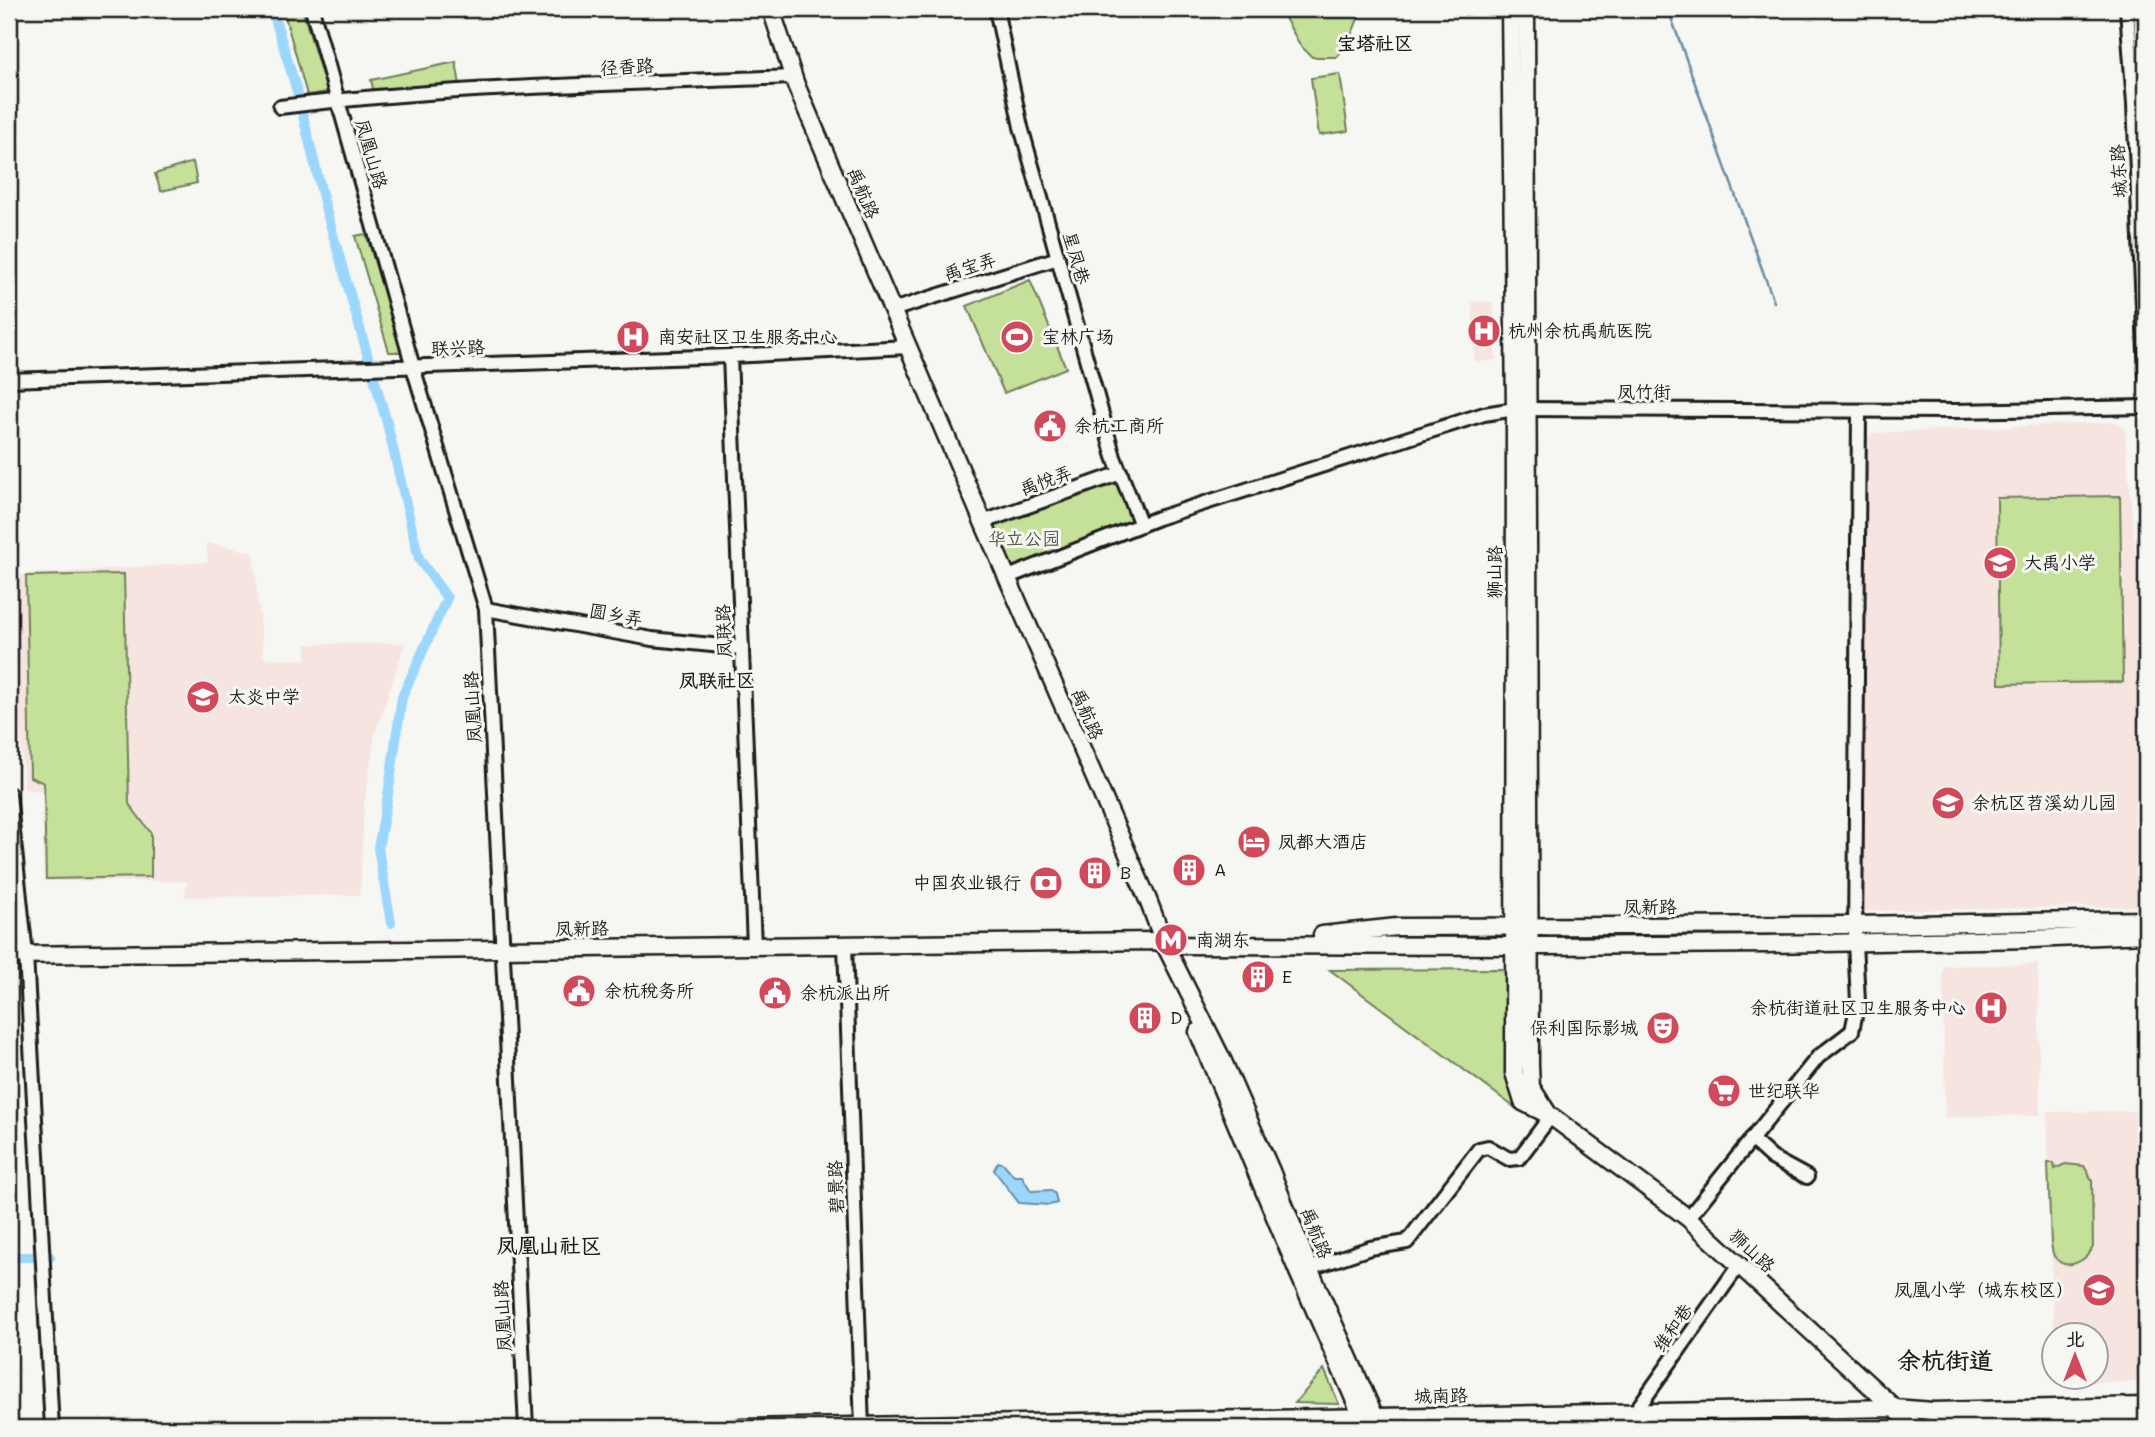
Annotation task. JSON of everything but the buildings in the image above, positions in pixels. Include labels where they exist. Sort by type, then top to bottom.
[{"type":"main road","name":"禹航路","points":[[764,9],[789,77],[1002,580],[1161,942],[1202,1042],[1371,1422]]},
{"type":"main road","name":"禹航路","points":[[771,9],[789,77],[891,310],[904,348],[1008,577],[1148,900],[1161,942]]},
{"type":"main road","name":"狮山路","points":[[1510,9],[1521,410]]},
{"type":"main road","name":"狮山路","points":[[1526,9],[1521,410],[1522,946],[1514,1073],[1523,1102],[1551,1116],[1688,1218],[1916,1428]]},
{"type":"main road","name":"凤新路","points":[[1161,942],[1340,935],[1397,927],[1855,925],[2146,920]]},
{"type":"main road","name":"凤新路","points":[[9,955],[1161,942],[1522,946],[1855,942],[2146,934]]},
{"type":"main road","name":"城南路","points":[[737,1428],[1371,1422],[1635,1412],[1894,1408],[1933,1411],[2146,1406]]},
{"type":"main road","points":[[1924,1428],[1940,1424],[2146,1421]]},
{"type":"street","name":"凤凰山路","points":[[312,9],[486,609],[526,1428]]},
{"type":"street","name":"星凤巷","points":[[996,9],[1021,127],[1136,522]]},
{"type":"street","name":"城东路","points":[[2127,9],[2146,374]]},
{"type":"street","points":[[2140,9],[2146,119]]},
{"type":"street","name":"径香路","points":[[285,107],[338,100],[462,92],[789,77]]},
{"type":"street","name":"禹宝弄","points":[[891,310],[1058,258]]},
{"type":"street","name":"联兴路","points":[[9,380],[904,348]]},
{"type":"street","name":"凤联路","points":[[730,356],[754,946]]},
{"type":"street","name":"凤竹街","points":[[1008,577],[1136,522],[1158,518],[1483,414],[1521,410],[1859,411],[2146,407]]},
{"type":"street","points":[[1688,1218],[1818,1057],[1852,1031],[1858,1002],[1855,925],[1859,411]]},
{"type":"street","name":"禹悦弄","points":[[983,522],[1121,473]]},
{"type":"street","name":"圆乡弄","points":[[486,609],[652,639],[742,648]]},
{"type":"street","points":[[9,794],[26,955],[52,1428]]},
{"type":"street","name":"碧景路","points":[[845,946],[862,1427]]},
{"type":"street","points":[[1304,1270],[1370,1248],[1407,1242],[1479,1149],[1488,1147],[1508,1159],[1519,1158],[1551,1116]]},
{"type":"street","points":[[1751,1139],[1772,1158],[1807,1177]]},
{"type":"street","name":"维和巷","points":[[1635,1412],[1739,1265]]},
{"type":"shaded area","name":"杭州余杭禹航医院","points":[[1472,302],[1493,302],[1496,360],[1475,362]]},
{"type":"shaded area","points":[[2114,422],[2125,431],[2146,685],[2146,906],[1864,911],[1864,440],[1873,433]]},
{"type":"shaded area","name":"太炎中学","points":[[206,543],[253,552],[264,658],[306,660],[306,644],[405,643],[375,734],[364,805],[360,895],[184,897],[187,881],[44,881],[42,791],[24,789],[12,576],[208,562]]},
{"type":"shaded area","name":"余杭街道社区卫生服务中心","points":[[2038,964],[2040,1115],[1945,1117],[1943,966]]},
{"type":"shaded area","name":"凤凰小学（城东校区）","points":[[2146,1111],[2146,1382],[2110,1382],[2110,1322],[2054,1322],[2047,1112]]},
{"type":"green space","points":[[283,9],[302,9],[327,92],[307,95]]},
{"type":"green space","points":[[1280,9],[1362,9],[1347,46],[1336,57],[1312,57],[1300,45]]},
{"type":"green space","points":[[456,62],[460,85],[374,92],[371,80]]},
{"type":"green space","points":[[1340,74],[1348,131],[1319,135],[1311,78]]},
{"type":"green space","points":[[193,162],[197,183],[161,191],[155,174]]},
{"type":"green space","points":[[366,234],[402,352],[389,352],[355,236]]},
{"type":"green space","name":"宝林广场","points":[[1030,280],[1066,368],[1004,393],[967,306]]},
{"type":"green space","name":"华立公园","points":[[1118,480],[1140,521],[1011,572],[988,524]]},
{"type":"green space","points":[[2120,496],[2123,682],[1999,684],[1997,498]]},
{"type":"green space","points":[[124,574],[129,804],[151,833],[151,877],[46,879],[44,783],[30,777],[26,576]]},
{"type":"green space","points":[[1501,969],[1513,973],[1514,1107],[1330,970]]},
{"type":"green space","points":[[2048,1163],[2054,1163],[2055,1169],[2065,1164],[2084,1166],[2092,1180],[2093,1247],[2086,1257],[2075,1263],[2064,1264],[2053,1253]]},
{"type":"green space","points":[[1324,1369],[1339,1404],[1295,1403]]},
{"type":"water","points":[[998,1162],[1004,1164],[1014,1176],[1022,1176],[1031,1191],[1051,1190],[1057,1203],[1019,1203],[994,1170]]},
{"type":"waterway","points":[[272,9],[297,91],[326,210],[387,423],[419,559],[447,598],[402,697],[378,848],[391,923]]},
{"type":"waterway","points":[[1668,9],[1774,302]]},
{"type":"waterway","points":[[9,1257],[50,1257]]},
{"type":"place","name":"杭州余杭禹航医院","points":[[1484,331]]},
{"type":"place","name":"南安社区卫生服务中心","points":[[633,337]]},
{"type":"place","name":"宝林广场","points":[[1017,337]]},
{"type":"place","name":"余杭工商所","points":[[1050,426]]},
{"type":"place","name":"大禹小学","points":[[2000,563]]},
{"type":"place","name":"太炎中学","points":[[203,697]]},
{"type":"place","name":"余杭区苕溪幼儿园","points":[[1948,803]]},
{"type":"place","name":"凤都大酒店","points":[[1254,842]]},
{"type":"place","name":"A","points":[[1189,870]]},
{"type":"place","name":"B","points":[[1095,873]]},
{"type":"place","name":"中国农业银行","points":[[1046,883]]},
{"type":"place","name":"南湖东","points":[[1171,940]]},
{"type":"place","name":"E","points":[[1258,977]]},
{"type":"place","name":"余杭税务所","points":[[579,991]]},
{"type":"place","name":"余杭派出所","points":[[775,993]]},
{"type":"place","name":"余杭街道社区卫生服务中心","points":[[1991,1008]]},
{"type":"place","name":"D","points":[[1145,1018]]},
{"type":"place","name":"保利国际影城","points":[[1663,1028]]},
{"type":"place","name":"世纪联华","points":[[1724,1091]]},
{"type":"place","name":"凤凰小学（城东校区）","points":[[2099,1290]]},
{"type":"district","name":"宝塔社区","points":[[1375,43]]},
{"type":"district","name":"凤联社区","points":[[717,680]]},
{"type":"district","name":"凤凰山社区","points":[[549,1246]]},
{"type":"district","name":"余杭街道","points":[[1945,1361]]}]
